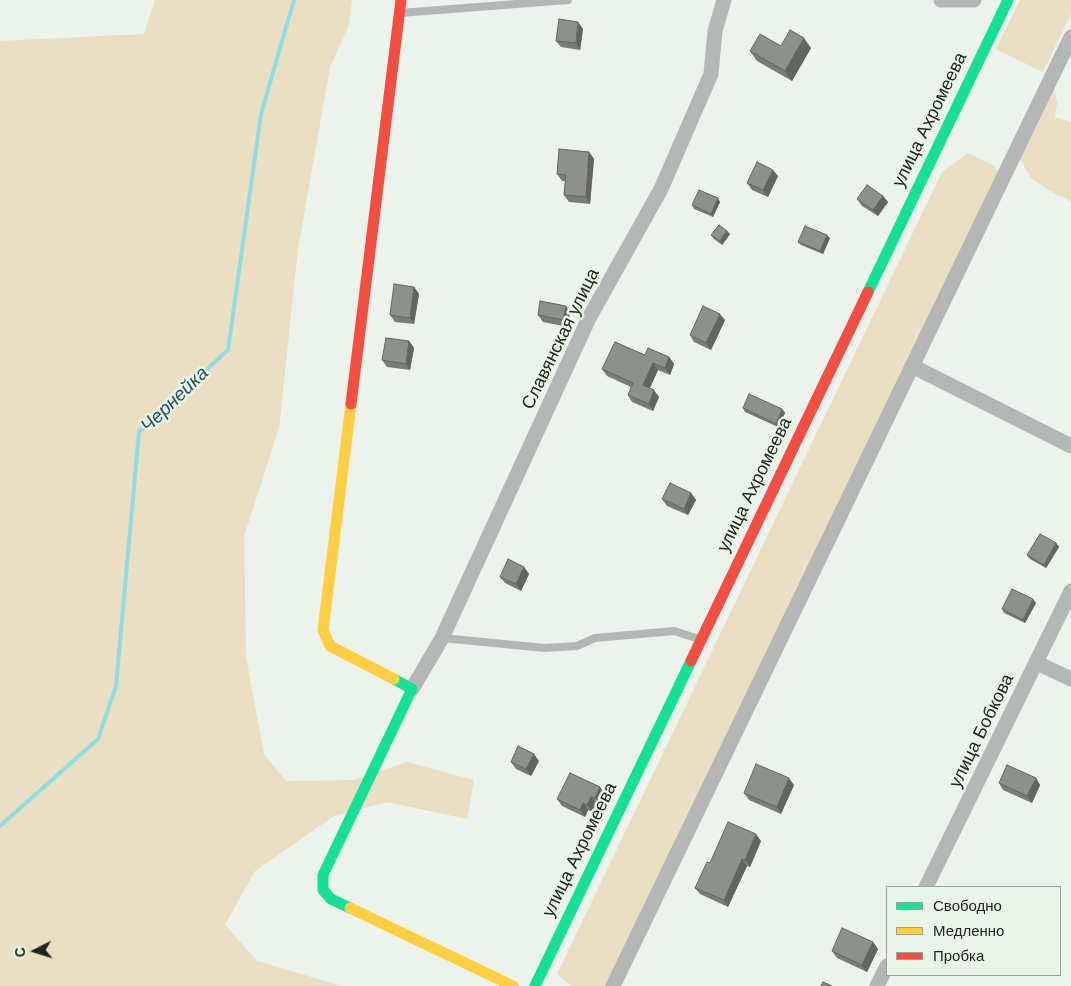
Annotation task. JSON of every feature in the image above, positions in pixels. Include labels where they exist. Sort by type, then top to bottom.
[{"type":"street","points":[[401,0],[323,630],[330,646],[412,689],[323,875],[323,890],[331,899],[513,986]]},
{"type":"street","name":"Славянская улица","points":[[412,689],[442,638],[589,318],[661,189],[711,74],[715,31],[724,0]]},
{"type":"street","points":[[941,0],[974,0]]},
{"type":"street","name":"улица Ахромеева","points":[[535,986],[1008,0]]},
{"type":"street","points":[[613,986],[912,366],[1069,48]]},
{"type":"street","points":[[912,366],[1071,446]]},
{"type":"street","name":"улица Бобкова","points":[[926,886],[1071,591]]},
{"type":"street","points":[[1037,663],[1071,680]]},
{"type":"street","points":[[878,986],[886,968]]},
{"type":"lane","points":[[399,13],[568,0]]},
{"type":"lane","points":[[442,638],[545,648],[577,646],[595,638],[674,631],[701,640]]},
{"type":"shaded area","points":[[155,0],[352,0],[349,25],[330,67],[298,249],[279,428],[244,536],[246,657],[264,754],[286,781],[354,780],[407,762],[474,780],[467,819],[387,802],[334,816],[255,871],[225,925],[257,961],[342,986],[0,986],[0,41],[144,34]]},
{"type":"shaded area","points":[[1020,0],[1071,0],[1071,14],[1043,72],[996,49]]},
{"type":"shaded area","points":[[1053,84],[1057,103],[1055,117],[1071,122],[1071,203],[1031,178],[1019,154]]},
{"type":"shaded area","points":[[968,153],[995,166],[1003,185],[611,986],[571,986],[557,974],[942,172]]},
{"type":"building","points":[[559,19],[578,22],[576,43],[556,41]]},
{"type":"building","points":[[790,30],[804,38],[785,71],[750,51],[760,34],[781,46]]},
{"type":"building","points":[[559,149],[589,152],[586,197],[564,195],[566,175],[557,174]]},
{"type":"building","points":[[757,162],[773,170],[763,190],[747,183]]},
{"type":"building","points":[[867,185],[883,196],[873,210],[857,199]]},
{"type":"building","points":[[699,190],[718,198],[711,214],[692,205]]},
{"type":"building","points":[[719,225],[727,231],[720,241],[711,235]]},
{"type":"building","points":[[805,226],[827,235],[820,251],[798,242]]},
{"type":"building","points":[[394,284],[414,287],[410,318],[390,315]]},
{"type":"building","points":[[540,301],[566,306],[563,320],[538,315]]},
{"type":"building","points":[[703,306],[720,314],[706,343],[690,335]]},
{"type":"building","points":[[386,338],[409,341],[406,364],[382,360]]},
{"type":"building","points":[[615,342],[645,355],[648,348],[669,357],[665,368],[653,363],[643,385],[654,390],[649,404],[628,395],[633,383],[602,369]]},
{"type":"building","points":[[749,394],[782,409],[776,424],[743,408]]},
{"type":"building","points":[[670,483],[691,493],[684,509],[662,499]]},
{"type":"building","points":[[1040,534],[1056,543],[1044,565],[1027,555]]},
{"type":"building","points":[[508,559],[524,567],[516,584],[500,577]]},
{"type":"building","points":[[1012,589],[1033,599],[1023,620],[1002,609]]},
{"type":"building","points":[[518,746],[534,754],[526,769],[511,762]]},
{"type":"building","points":[[756,764],[789,778],[777,807],[744,793]]},
{"type":"building","points":[[1007,765],[1036,778],[1027,796],[999,783]]},
{"type":"building","points":[[570,773],[600,787],[595,798],[591,797],[587,805],[583,803],[580,810],[557,799]]},
{"type":"building","points":[[728,822],[756,834],[745,860],[742,859],[724,900],[695,888],[707,862],[710,863]]},
{"type":"building","points":[[842,928],[873,942],[862,965],[832,951]]},
{"type":"building","points":[[823,982],[832,986],[821,986]]},
{"type":"waterway","name":"Чернейка","points":[[0,826],[98,739],[116,686],[139,432],[228,350],[261,114],[294,0]]},
{"type":"traffic: fast","points":[[868,292],[1008,0]]},
{"type":"traffic: fast","points":[[535,986],[691,661]]},
{"type":"traffic: fast","points":[[350,908],[331,899],[323,890],[323,875],[412,689],[394,679]]},
{"type":"traffic: slow","points":[[351,404],[323,630],[330,646],[394,679]]},
{"type":"traffic: slow","points":[[350,908],[513,986]]},
{"type":"traffic: jam","points":[[351,404],[401,0]]},
{"type":"traffic: jam","points":[[691,661],[868,292]]}]
